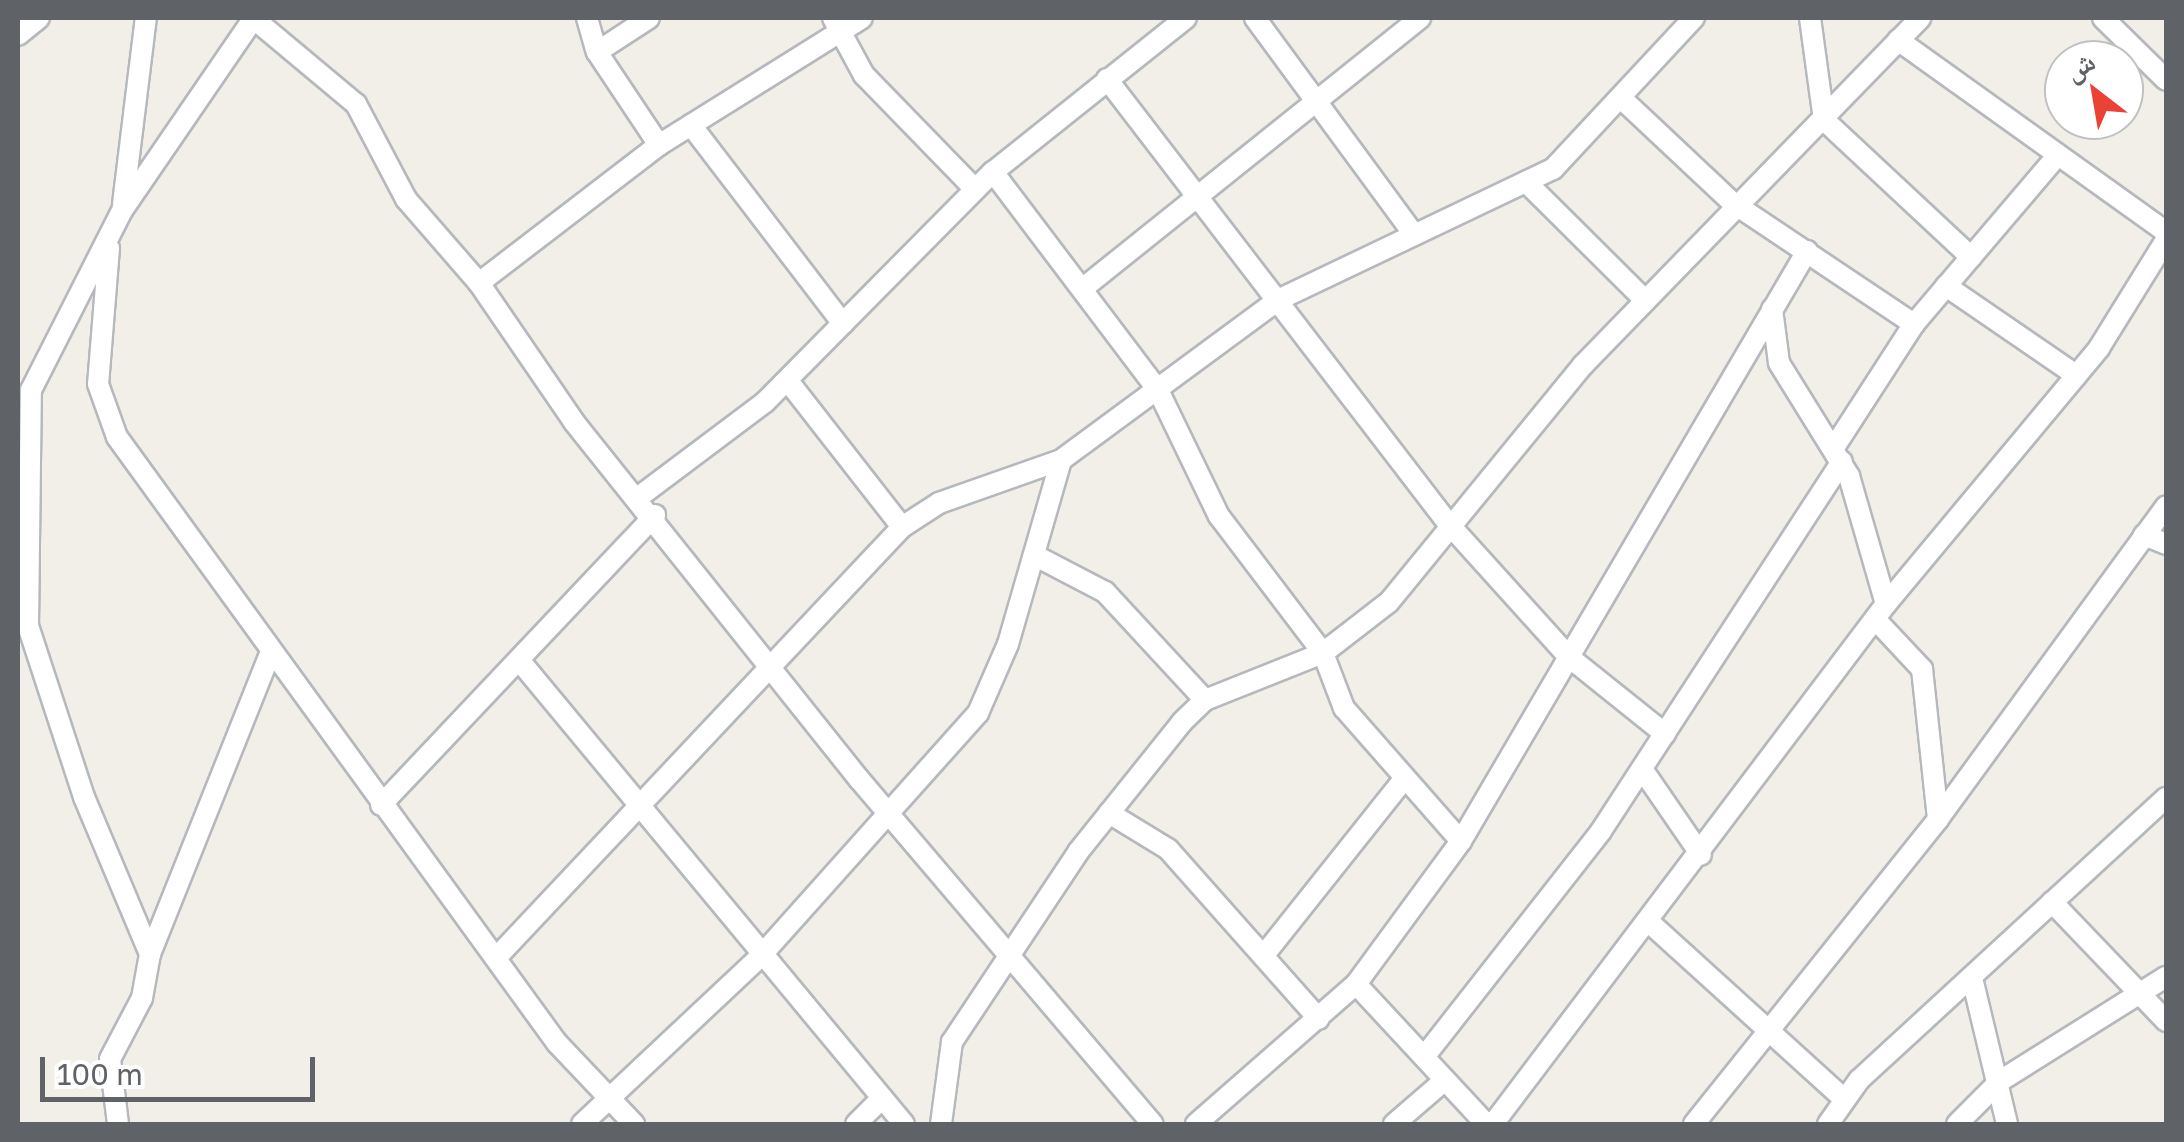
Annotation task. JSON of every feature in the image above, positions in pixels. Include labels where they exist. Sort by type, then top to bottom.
[{"type":"street","points":[[18,35],[39,18]]},
{"type":"street","points":[[122,210],[146,18]]},
{"type":"street","points":[[150,954],[38,670],[21,578],[31,390],[122,210],[253,18],[356,104],[406,199],[479,283],[554,395],[640,496],[892,818],[1153,1124]]},
{"type":"street","points":[[588,18],[597,52],[659,145]]},
{"type":"street","points":[[597,52],[648,18]]},
{"type":"street","points":[[479,283],[659,145],[839,25],[862,18]]},
{"type":"street","points":[[1256,18],[1412,232]]},
{"type":"street","points":[[1087,285],[1420,18]]},
{"type":"street","points":[[496,958],[902,527],[939,503],[1061,460],[1278,300],[1412,232],[1526,182],[1574,151],[1694,18]]},
{"type":"street","points":[[1810,18],[1824,120],[1972,257]]},
{"type":"street","points":[[940,1124],[952,1042],[1109,813],[1205,700],[1323,653],[1389,602],[1447,522],[1644,298],[1733,203],[1824,120],[1920,18]]},
{"type":"street","points":[[2103,18],[2166,80]]},
{"type":"street","points":[[640,496],[788,380],[993,172],[1173,21]]},
{"type":"street","points":[[839,25],[864,75],[975,189]]},
{"type":"street","points":[[1898,40],[2056,157],[2166,232]]},
{"type":"street","points":[[1107,78],[1203,194],[1278,300],[1447,522],[1568,657],[1665,734]]},
{"type":"street","points":[[1621,98],[1733,203],[1914,324]]},
{"type":"street","points":[[691,125],[843,324]]},
{"type":"street","points":[[1424,1057],[1642,769],[1914,324],[2056,157]]},
{"type":"street","points":[[993,172],[1087,285],[1158,390],[1219,516],[1323,653],[1344,708],[1461,841]]},
{"type":"street","points":[[1526,182],[1644,298]]},
{"type":"street","points":[[112,232],[98,384],[106,414],[381,805],[572,1061],[616,1100],[634,1124]]},
{"type":"street","points":[[1356,984],[1489,1124],[1650,923],[1881,612],[2076,376],[2166,240]]},
{"type":"street","points":[[1196,1124],[1356,984],[1461,841],[1806,251]]},
{"type":"street","points":[[1946,286],[2076,376]]},
{"type":"street","points":[[1772,307],[1788,384],[1838,454],[1881,612],[1922,669],[1938,819]]},
{"type":"street","points":[[788,380],[902,527]]},
{"type":"street","points":[[582,1124],[616,1100],[892,818],[994,684],[1061,460]]},
{"type":"street","points":[[1694,1124],[1938,819],[2166,506]]},
{"type":"street","points":[[381,805],[655,515]]},
{"type":"street","points":[[2144,535],[2166,544]]},
{"type":"street","points":[[1034,555],[1105,592],[1205,700]]},
{"type":"street","points":[[118,1124],[110,1059],[142,998],[150,954],[271,652]]},
{"type":"street","points":[[519,660],[639,803],[759,958],[904,1124]]},
{"type":"street","points":[[1642,769],[1702,855]]},
{"type":"street","points":[[1264,954],[1405,778]]},
{"type":"street","points":[[1828,1124],[1843,1098],[2166,798]]},
{"type":"street","points":[[1109,813],[1168,849],[1319,1019]]},
{"type":"street","points":[[2052,902],[2166,1021]]},
{"type":"street","points":[[1650,923],[1770,1026],[1843,1098]]},
{"type":"street","points":[[1958,1124],[2000,1081],[2145,998],[2166,977]]},
{"type":"street","points":[[1972,978],[2000,1081],[2007,1124]]},
{"type":"street","points":[[1394,1124],[1446,1080]]},
{"type":"street","points":[[856,1124],[882,1098]]}]
